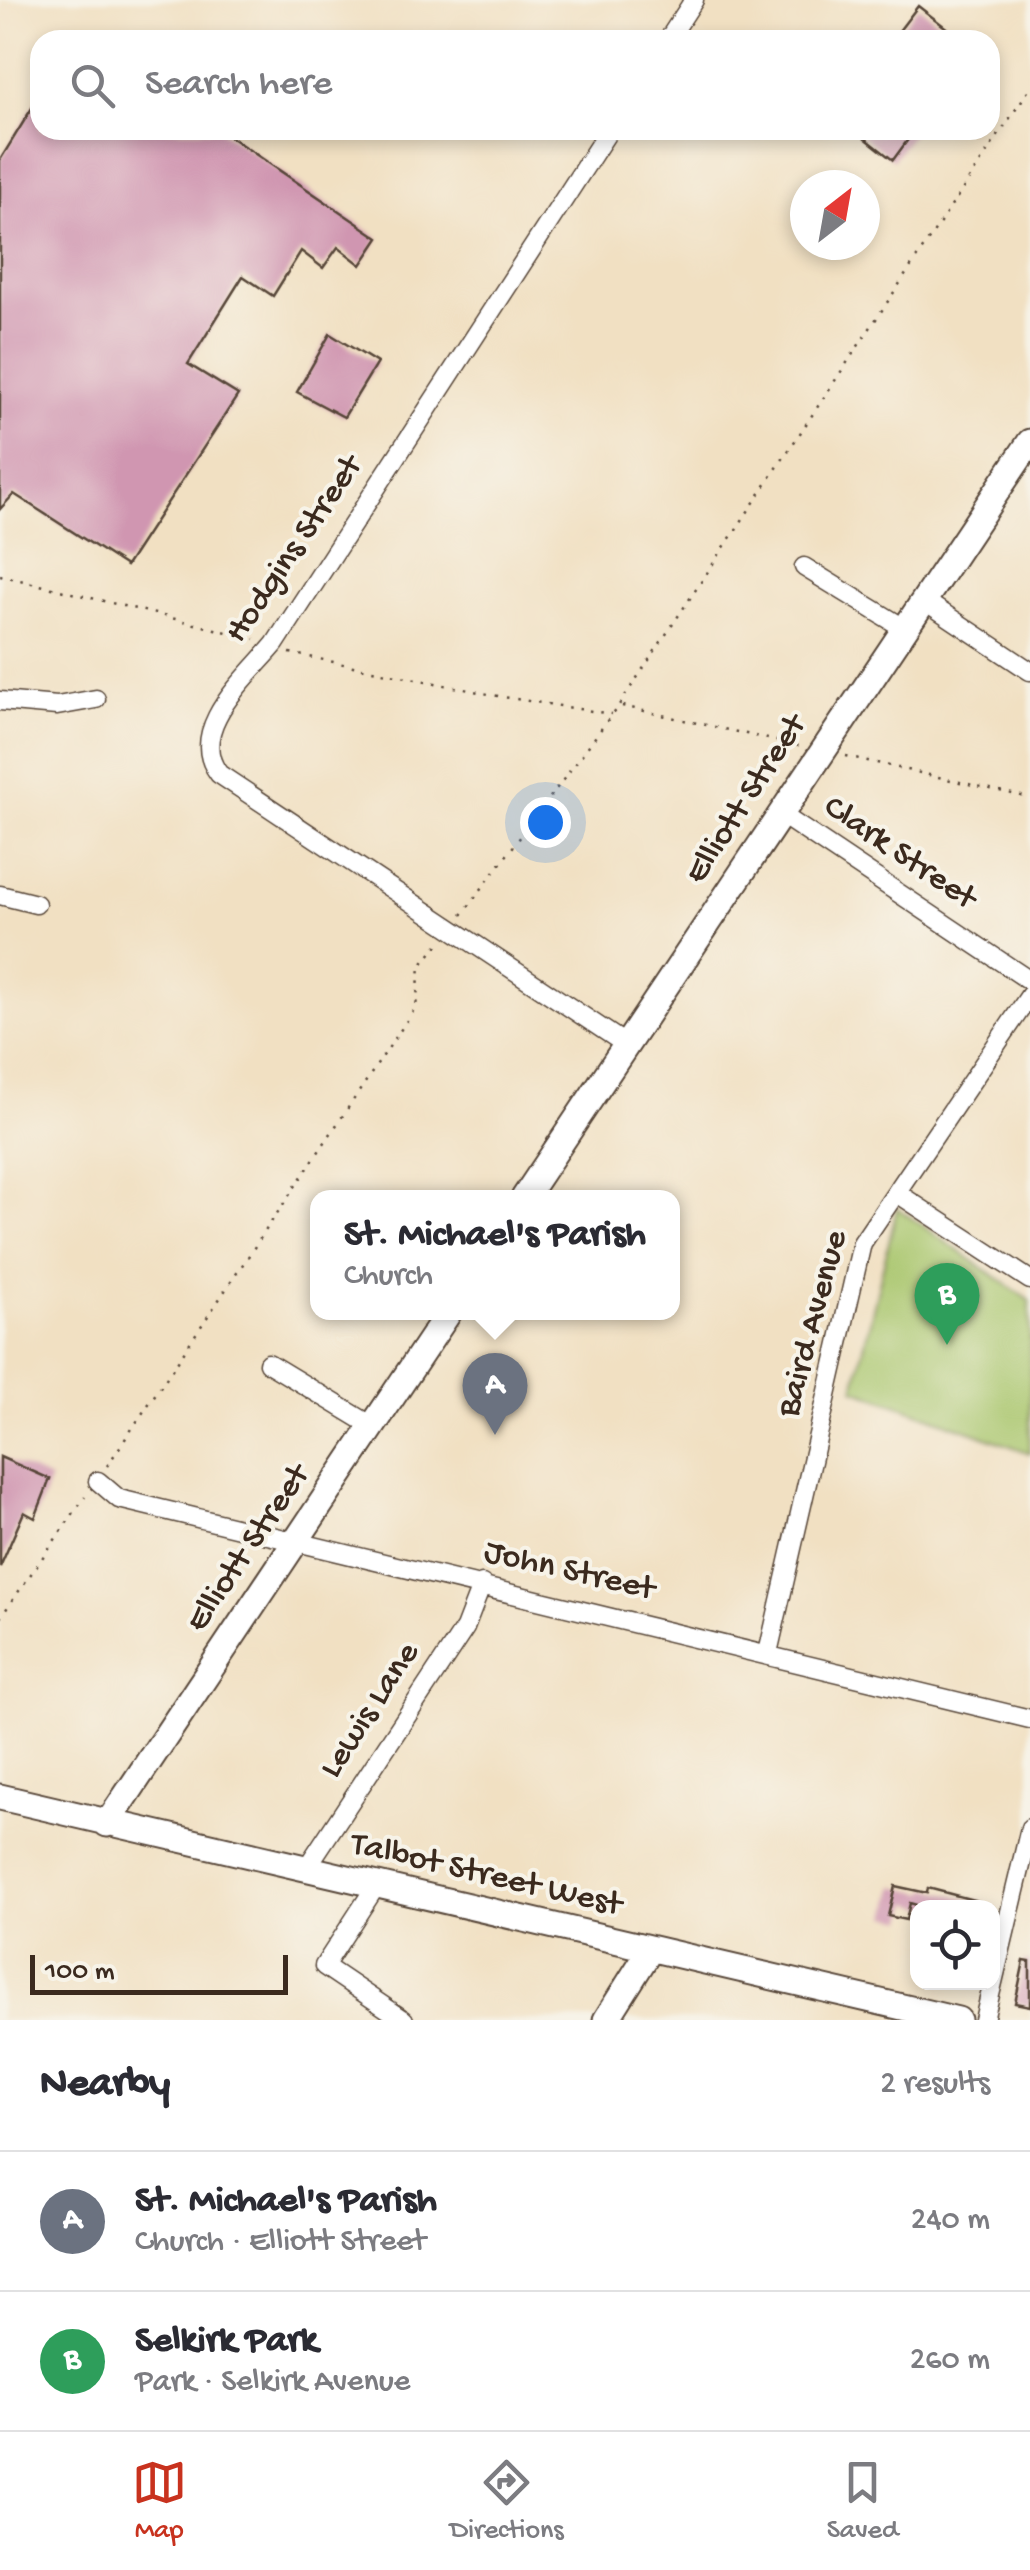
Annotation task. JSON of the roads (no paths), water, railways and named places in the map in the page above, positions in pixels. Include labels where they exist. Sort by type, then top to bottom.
[{"type":"street","points":[[674,30],[694,0]]},
{"type":"street","name":"Hodgins Street","points":[[603,140],[275,644],[224,705],[206,744],[209,760],[219,774],[625,1044]]},
{"type":"street","name":"Elliott Street","points":[[529,1190],[782,815],[902,626],[1030,442]]},
{"type":"street","points":[[804,567],[902,626]]},
{"type":"street","points":[[922,599],[1030,671]]},
{"type":"street","points":[[0,702],[57,706],[96,699]]},
{"type":"street","name":"Clark Street","points":[[782,815],[1030,981]]},
{"type":"street","points":[[0,895],[36,904]]},
{"type":"street","name":"Baird Avenue","points":[[768,1653],[862,1243],[1030,995]]},
{"type":"street","points":[[897,1192],[1030,1280]]},
{"type":"street","name":"Elliott Street","points":[[107,1824],[444,1320]]},
{"type":"street","points":[[268,1363],[374,1427]]},
{"type":"street","name":"John Street","points":[[98,1481],[119,1499],[294,1544],[482,1584],[1030,1719]]},
{"type":"street","name":"Lewis Lane","points":[[305,1870],[465,1628],[482,1584]]},
{"type":"street","name":"Talbot Street West","points":[[0,1797],[958,2020]]},
{"type":"street","points":[[984,2020],[1030,1828]]},
{"type":"street","points":[[376,1886],[324,1966],[404,2020]]},
{"type":"street","points":[[606,2020],[650,1950]]},
{"type":"place","name":"Selkirk Park","points":[[947,1345]]},
{"type":"place","name":"St. Michael's Parish","points":[[495,1435]]}]
